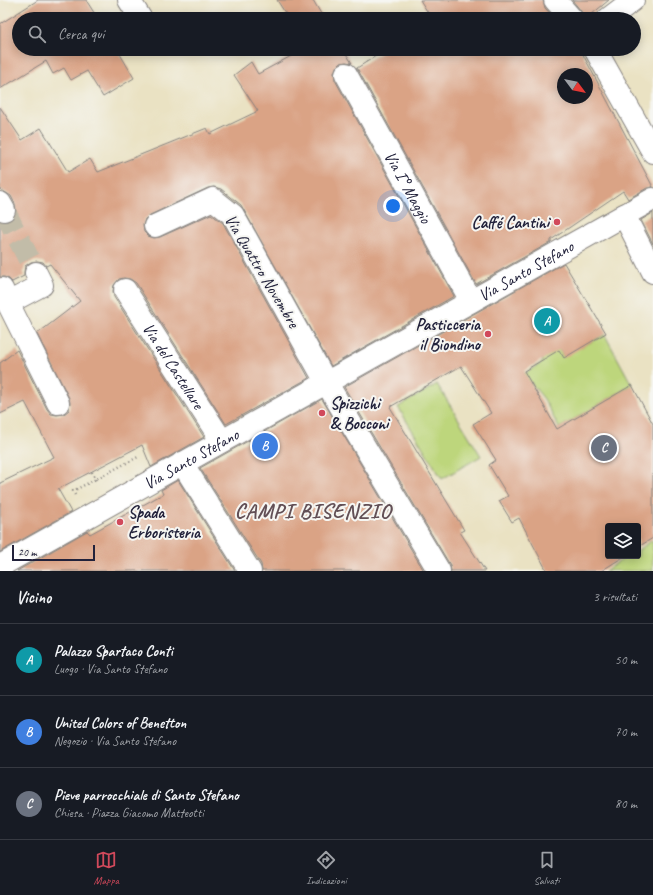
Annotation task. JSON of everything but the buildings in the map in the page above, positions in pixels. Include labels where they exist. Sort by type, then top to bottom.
[{"type":"street","points":[[128,0],[136,12]]},
{"type":"street","points":[[555,0],[566,12]]},
{"type":"street","points":[[617,12],[633,0]]},
{"type":"street","points":[[599,56],[653,152]]},
{"type":"street","name":"Via I° Maggio","points":[[346,74],[471,301]]},
{"type":"street","name":"Via Quattro Novembre","points":[[154,226],[213,198],[233,215],[326,382]]},
{"type":"street","name":"Via Santo Stefano","points":[[0,566],[653,199]]},
{"type":"street","points":[[624,214],[653,272]]},
{"type":"street","points":[[36,272],[42,285],[5,296],[58,403]]},
{"type":"street","name":"Via del Castellare","points":[[125,290],[222,441]]},
{"type":"street","points":[[326,382],[439,571]]},
{"type":"street","points":[[182,463],[250,571]]},
{"type":"path","name":"Via Santo Stefano","points":[[73,491],[138,457]]},
{"type":"path","points":[[92,472],[96,480]]},
{"type":"green space","points":[[546,330],[563,356],[605,335],[632,385],[559,428],[544,399],[524,374],[543,362],[530,340]]},
{"type":"green space","points":[[437,384],[481,456],[442,479],[398,407]]},
{"type":"green space","points":[[653,540],[653,571],[605,571],[623,559],[641,559],[641,548]]},
{"type":"tunnel","points":[[4,210],[36,273]]},
{"type":"place","name":"Caffé Cantini","points":[[557,222]]},
{"type":"place","name":"Palazzo Spartaco Conti","points":[[547,321]]},
{"type":"place","name":"Pasticceria il Biondino","points":[[488,334]]},
{"type":"place","name":"Spizzichi & Bocconi","points":[[322,413]]},
{"type":"place","name":"United Colors of Benetton","points":[[265,446]]},
{"type":"place","name":"Pieve parrocchiale di Santo Stefano","points":[[604,448]]},
{"type":"place","name":"Spada Erboristeria","points":[[120,522]]},
{"type":"district","name":"CAMPI BISENZIO","points":[[313,511]]}]
